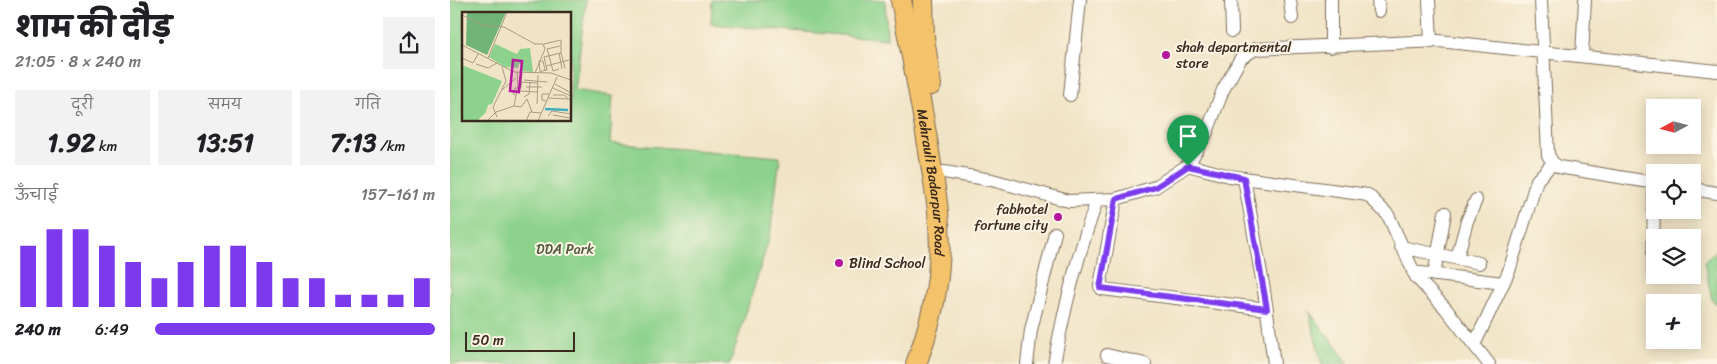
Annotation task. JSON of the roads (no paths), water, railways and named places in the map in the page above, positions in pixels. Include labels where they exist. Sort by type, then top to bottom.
[{"type":"main road","points":[[901,3],[922,2]]},
{"type":"main road","name":"Mehrauli Badarpur Road","points":[[922,2],[924,37],[944,172],[954,260],[946,304],[929,364]]},
{"type":"main road","name":"Mehrauli Badarpur Road","points":[[901,3],[920,95],[940,230],[935,298],[928,331],[916,364]]},
{"type":"street","points":[[1070,95],[1080,0]]},
{"type":"street","points":[[1231,0],[1232,31]]},
{"type":"street","points":[[1290,0],[1292,18]]},
{"type":"street","points":[[1330,0],[1331,47]]},
{"type":"street","points":[[1429,0],[1431,42]]},
{"type":"street","points":[[1541,0],[1548,155],[1553,163],[1560,167],[1646,181]]},
{"type":"street","points":[[1582,55],[1585,0]]},
{"type":"street","points":[[944,172],[992,180],[1069,201],[1116,199],[1156,187],[1188,166],[1207,132],[1223,90],[1247,52],[1254,49],[1431,42],[1488,45],[1717,71]]},
{"type":"street","points":[[1474,343],[1503,283],[1537,180],[1553,163]]},
{"type":"street","points":[[1188,166],[1244,178],[1368,195],[1388,215],[1413,272],[1474,343],[1489,364]]},
{"type":"street","points":[[1244,178],[1267,309],[1274,364]]},
{"type":"street","points":[[1701,190],[1717,193]]},
{"type":"street","points":[[1116,199],[1100,286],[1102,289],[1267,309]]},
{"type":"street","points":[[1054,364],[1063,313],[1084,236],[1097,200]]},
{"type":"street","points":[[1457,258],[1467,221],[1476,200]]},
{"type":"street","points":[[1434,275],[1436,254],[1446,213]]},
{"type":"street","points":[[1027,364],[1031,330],[1055,233]]},
{"type":"street","points":[[1401,247],[1479,263]]},
{"type":"street","points":[[1413,272],[1503,283]]},
{"type":"street","points":[[1108,355],[1145,364]]},
{"type":"place","name":"shah departmental store","points":[[1166,55]]},
{"type":"place","name":"fabhotel fortune city","points":[[1058,217]]},
{"type":"place","name":"Blind School","points":[[839,263]]},
{"type":"park label","name":"DDA Park","points":[[565,249]]}]
